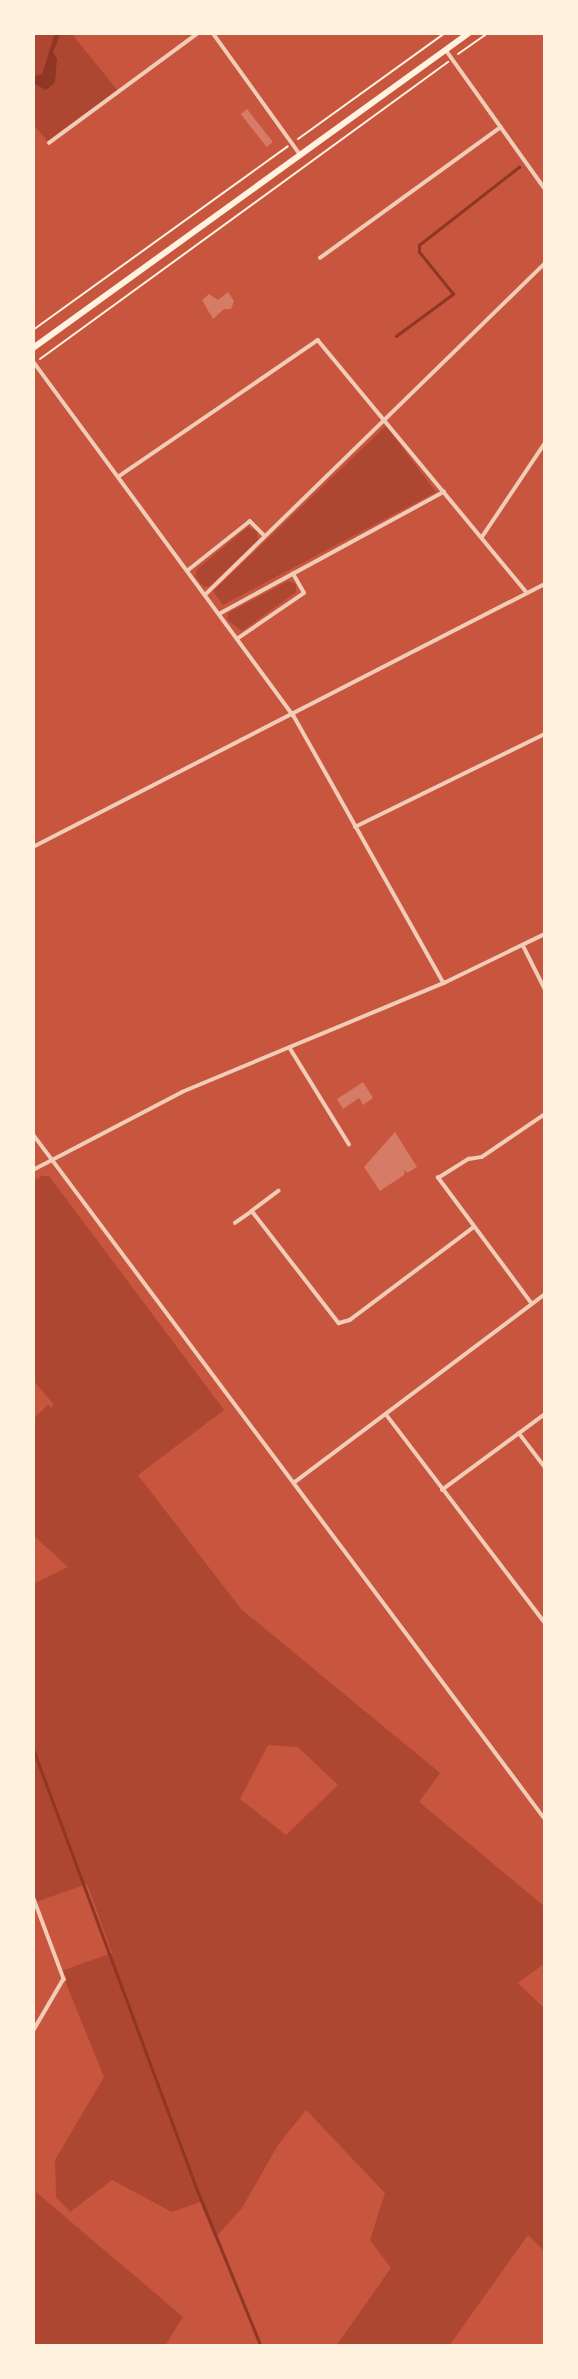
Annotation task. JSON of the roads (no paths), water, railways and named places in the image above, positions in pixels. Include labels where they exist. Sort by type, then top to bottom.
[{"type":"main road","points":[[33,348],[469,33]]},
{"type":"street","points":[[49,143],[198,33]]},
{"type":"street","points":[[213,33],[300,154]]},
{"type":"street","points":[[446,50],[545,189]]},
{"type":"street","points":[[320,258],[501,127]]},
{"type":"street","points":[[205,595],[545,263]]},
{"type":"street","points":[[118,477],[318,340],[527,593]]},
{"type":"street","points":[[34,362],[293,716],[444,983]]},
{"type":"street","points":[[481,538],[545,443]]},
{"type":"street","points":[[219,614],[444,492]]},
{"type":"street","points":[[187,571],[250,521],[265,536]]},
{"type":"street","points":[[237,639],[304,593],[293,574]]},
{"type":"street","points":[[33,847],[293,716],[545,584]]},
{"type":"street","points":[[355,827],[545,734]]},
{"type":"street","points":[[33,1170],[182,1092],[444,983],[545,934]]},
{"type":"street","points":[[523,945],[545,989]]},
{"type":"street","points":[[290,1048],[349,1144]]},
{"type":"street","points":[[531,1304],[438,1178],[469,1159],[482,1157],[545,1114]]},
{"type":"street","points":[[33,1134],[545,1819]]},
{"type":"street","points":[[235,1223],[279,1191]]},
{"type":"street","points":[[252,1212],[338,1323],[350,1320],[474,1227]]},
{"type":"street","points":[[294,1482],[545,1294]]},
{"type":"street","points":[[385,1413],[545,1623]]},
{"type":"street","points":[[442,1489],[545,1414]]},
{"type":"street","points":[[519,1433],[545,1467]]},
{"type":"street","points":[[33,1896],[64,1979],[33,2032]]},
{"type":"waterway","points":[[396,336],[453,294],[419,252],[419,245],[519,167]]},
{"type":"waterway","points":[[33,1748],[197,2189],[261,2346]]}]
